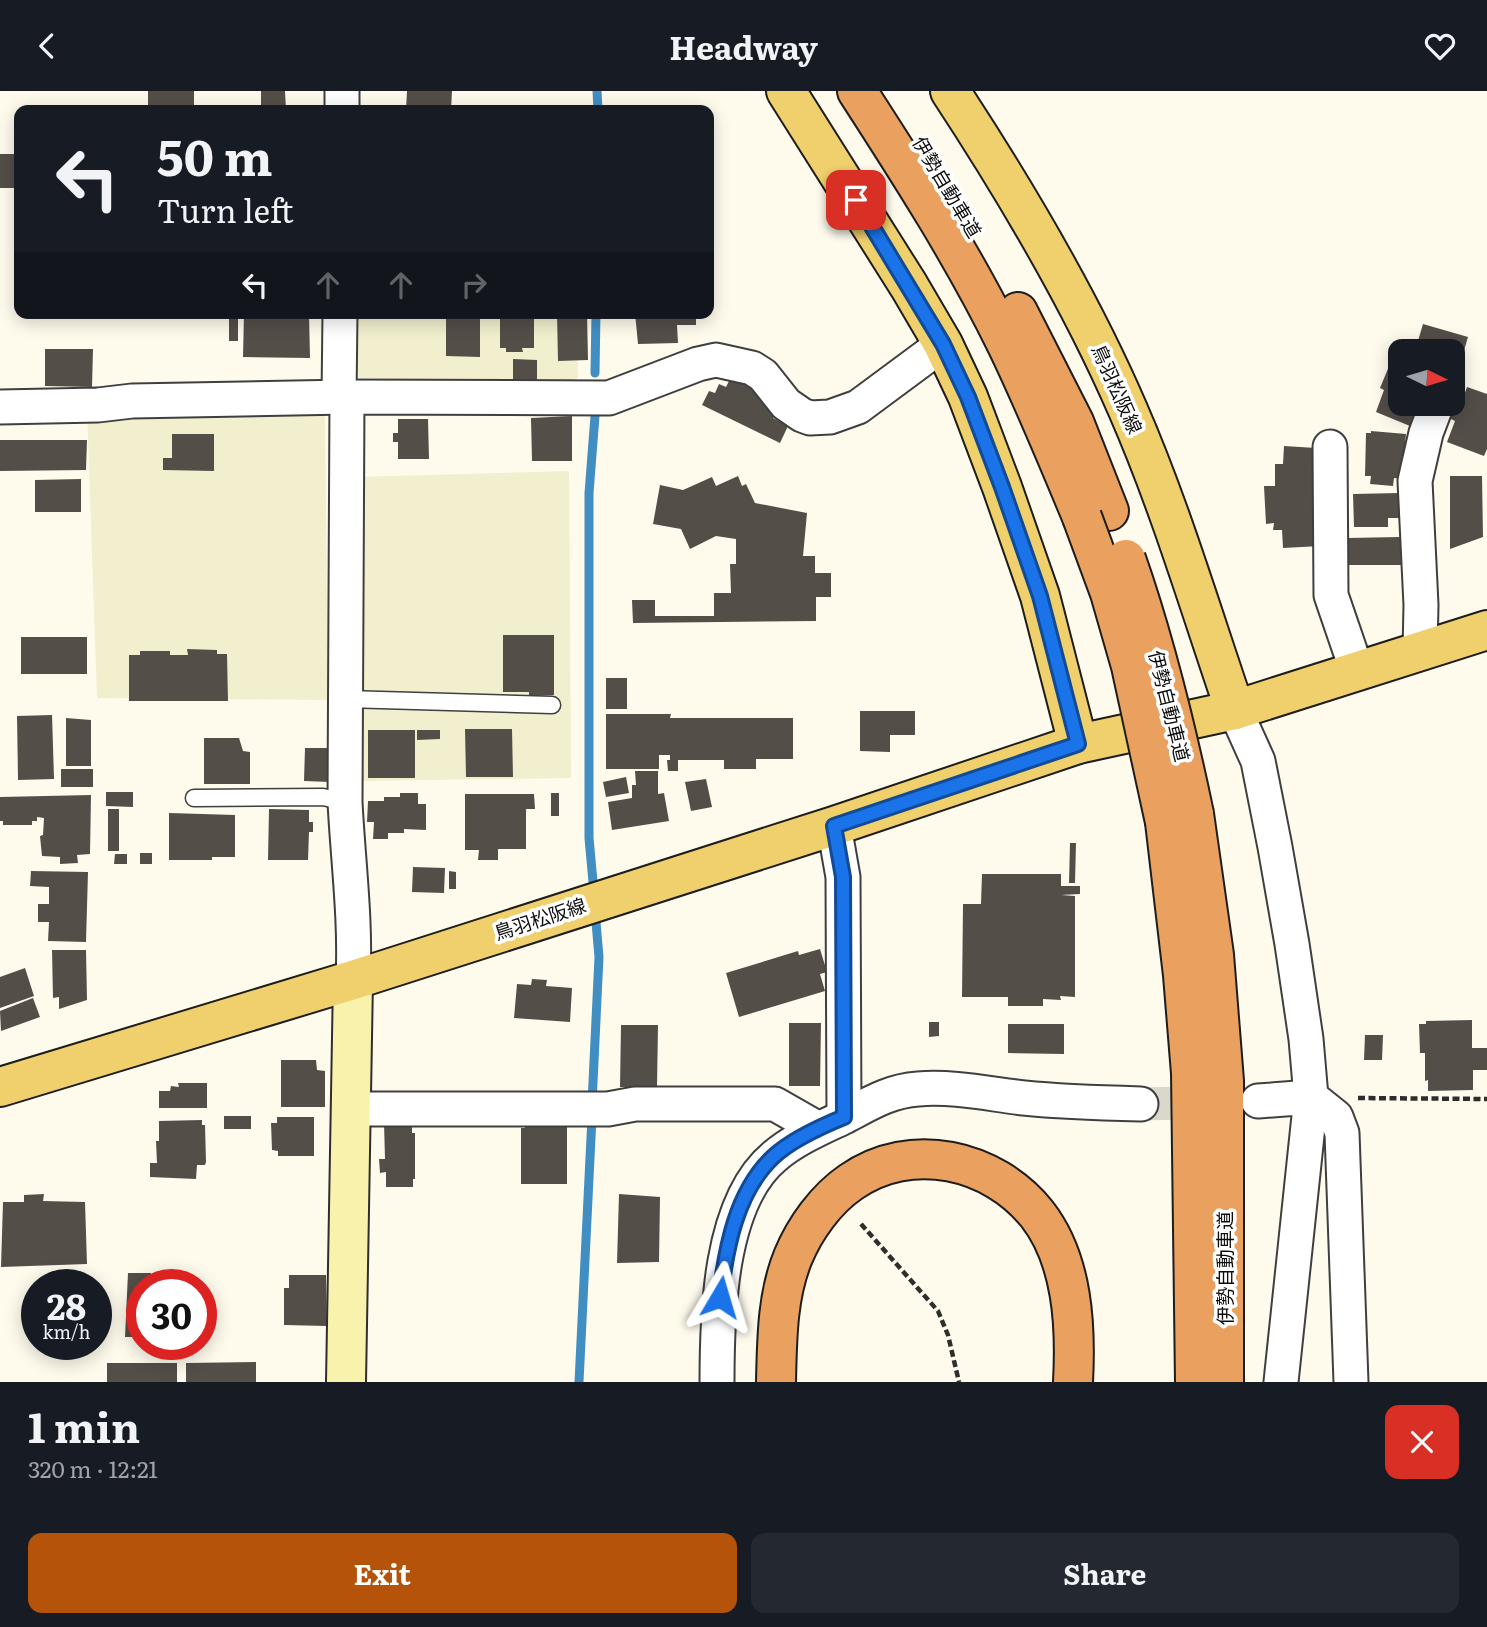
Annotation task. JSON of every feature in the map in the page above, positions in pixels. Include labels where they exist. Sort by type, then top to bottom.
[{"type":"highway","name":"伊勢自動車道","points":[[857,91],[916,159]]},
{"type":"highway","name":"伊勢自動車道","points":[[886,91],[956,252],[1095,514],[1110,593],[1130,666],[1208,909],[1221,1041],[1225,1124],[1224,1382]]},
{"type":"highway","name":"伊勢自動車道","points":[[1179,818],[1183,975],[1191,1073],[1195,1382]]},
{"type":"highway","points":[[776,1382],[777,1331],[785,1282],[803,1236],[818,1215],[850,1182],[870,1171],[892,1163],[938,1160],[974,1167],[1004,1182],[1037,1215],[1051,1237],[1068,1287],[1074,1336],[1073,1382]]},
{"type":"highway","points":[[798,1382],[799,1335],[804,1298],[819,1254],[832,1234],[862,1203],[896,1187],[925,1183],[957,1187],[977,1193],[994,1202],[1024,1233],[1044,1271],[1051,1296],[1058,1350],[1058,1382]]},
{"type":"highway","points":[[1181,1382],[1193,1202]]},
{"type":"highway","points":[[1225,1283],[1233,1382]]},
{"type":"main road","points":[[786,91],[943,344],[982,436],[1040,596],[1078,744]]},
{"type":"main road","name":"鳥羽松阪線","points":[[950,91],[1029,218],[1086,321],[1129,412],[1235,710]]},
{"type":"main road","name":"鳥羽松阪線","points":[[0,1087],[353,980],[834,826],[1078,744],[1235,710],[1487,630]]},
{"type":"street","points":[[340,319],[345,802],[355,934],[346,1382]]},
{"type":"street","points":[[0,407],[98,405],[132,401],[609,398],[698,364],[716,360],[752,368],[763,375],[786,404],[802,415],[810,418],[830,417],[858,407],[943,344]]},
{"type":"street","points":[[1420,651],[1421,604],[1415,481],[1432,417]]},
{"type":"street","points":[[1331,447],[1331,596],[1357,671]]},
{"type":"street","points":[[1235,710],[1258,761],[1273,835],[1306,1039],[1311,1097],[1282,1371]]},
{"type":"street","points":[[831,1122],[843,877],[834,826]]},
{"type":"street","points":[[717,1382],[720,1297],[725,1254],[734,1225],[752,1185],[774,1156],[883,1095],[920,1089],[944,1089],[1068,1102],[1141,1104]]},
{"type":"street","points":[[1258,1101],[1311,1097],[1336,1117],[1342,1133],[1351,1382]]},
{"type":"street","points":[[353,1108],[592,1109],[635,1104],[775,1104],[831,1122]]},
{"type":"lane","points":[[346,699],[552,705]]},
{"type":"lane","points":[[194,798],[323,797],[345,802]]},
{"type":"path","points":[[1311,1097],[1487,1099]]},
{"type":"path","points":[[861,1224],[938,1311],[948,1335],[959,1382]]},
{"type":"shaded area","points":[[349,319],[577,319],[578,378],[555,386],[346,377]]},
{"type":"shaded area","points":[[325,407],[328,700],[97,698],[87,409]]},
{"type":"shaded area","points":[[569,471],[571,778],[358,781],[353,477]]},
{"type":"building","points":[[148,91],[194,91],[194,105],[148,105]]},
{"type":"building","points":[[261,91],[285,91],[286,105],[261,105]]},
{"type":"building","points":[[407,91],[452,91],[451,105],[406,105]]},
{"type":"building","points":[[0,154],[14,154],[14,188],[0,188]]},
{"type":"building","points":[[229,319],[238,319],[238,341],[229,341]]},
{"type":"building","points":[[244,319],[309,319],[310,358],[243,357]]},
{"type":"building","points":[[446,319],[480,319],[480,357],[446,356]]},
{"type":"building","points":[[500,319],[534,319],[534,348],[522,348],[523,352],[506,352],[506,348],[500,348]]},
{"type":"building","points":[[557,319],[587,319],[588,360],[558,361]]},
{"type":"building","points":[[636,319],[696,319],[696,325],[677,325],[678,343],[638,344]]},
{"type":"building","points":[[1423,324],[1468,337],[1465,347],[1465,339],[1419,339]]},
{"type":"building","points":[[45,349],[93,349],[92,387],[45,386]]},
{"type":"building","points":[[513,359],[537,360],[537,382],[513,383]]},
{"type":"building","points":[[1388,369],[1388,417],[1376,412],[1384,390],[1380,388]]},
{"type":"building","points":[[731,377],[748,381],[776,411],[773,418],[788,426],[780,443],[702,405],[709,391],[715,393],[719,384],[726,387]]},
{"type":"building","points":[[1467,387],[1487,394],[1487,449],[1484,456],[1447,442],[1455,421],[1449,417],[1465,417]]},
{"type":"building","points":[[572,416],[572,461],[532,461],[531,418]]},
{"type":"building","points":[[1388,417],[1414,417],[1410,426]]},
{"type":"building","points":[[398,419],[428,419],[429,459],[398,459],[398,442],[393,442],[393,433],[398,433]]},
{"type":"building","points":[[1371,431],[1406,434],[1402,479],[1394,478],[1393,486],[1370,484],[1371,476],[1365,476],[1366,433]]},
{"type":"building","points":[[172,434],[214,434],[214,471],[163,470],[163,458],[172,458]]},
{"type":"building","points":[[0,440],[87,440],[86,470],[0,471]]},
{"type":"building","points":[[1284,446],[1316,448],[1321,546],[1283,548],[1282,530],[1273,530],[1274,523],[1266,524],[1264,486],[1275,486],[1275,464],[1283,464]]},
{"type":"building","points":[[738,476],[742,486],[746,484],[755,503],[807,513],[803,556],[815,556],[815,573],[831,573],[831,597],[816,597],[816,621],[633,623],[632,600],[655,600],[655,616],[714,616],[714,593],[731,593],[730,564],[736,564],[736,539],[716,536],[690,549],[681,529],[653,524],[660,485],[683,490],[712,477],[716,486]]},
{"type":"building","points":[[1450,476],[1482,476],[1483,537],[1450,549]]},
{"type":"building","points":[[81,479],[81,512],[35,512],[35,480]]},
{"type":"building","points":[[1399,493],[1399,518],[1388,518],[1388,527],[1354,527],[1353,494]]},
{"type":"building","points":[[1400,537],[1401,565],[1348,565],[1347,538]]},
{"type":"building","points":[[503,635],[554,635],[554,695],[529,696],[529,692],[503,692]]},
{"type":"building","points":[[21,637],[87,637],[87,674],[21,674]]},
{"type":"building","points":[[187,649],[217,650],[217,654],[227,654],[228,701],[129,701],[129,655],[140,655],[140,651],[170,651],[170,655],[188,655]]},
{"type":"building","points":[[606,678],[627,678],[627,709],[606,709]]},
{"type":"building","points":[[860,711],[915,711],[915,735],[890,735],[890,752],[860,751]]},
{"type":"building","points":[[606,714],[671,714],[670,718],[793,718],[793,759],[756,759],[756,769],[724,769],[724,760],[678,760],[678,771],[668,771],[667,760],[670,760],[670,755],[659,755],[659,769],[606,769]]},
{"type":"building","points":[[52,715],[54,779],[18,780],[17,716]]},
{"type":"building","points":[[66,718],[91,720],[91,766],[66,766]]},
{"type":"building","points":[[465,729],[512,729],[513,777],[466,777]]},
{"type":"building","points":[[368,730],[415,730],[415,778],[368,778]]},
{"type":"building","points":[[417,730],[440,730],[440,739],[417,740]]},
{"type":"building","points":[[204,738],[239,738],[243,751],[250,752],[250,784],[204,784]]},
{"type":"building","points":[[305,748],[331,748],[330,782],[304,781]]},
{"type":"building","points":[[61,769],[93,769],[93,787],[61,787]]},
{"type":"building","points":[[635,771],[658,771],[658,794],[664,793],[669,821],[612,830],[608,802],[632,798],[632,785],[636,785]]},
{"type":"building","points":[[626,777],[629,793],[606,797],[603,782]]},
{"type":"building","points":[[706,779],[712,807],[691,811],[685,782]]},
{"type":"building","points":[[106,792],[133,792],[133,807],[106,806]]},
{"type":"building","points":[[400,793],[418,793],[418,804],[426,804],[426,830],[404,829],[404,833],[388,833],[388,839],[373,839],[374,822],[367,822],[368,801],[400,797]]},
{"type":"building","points":[[551,793],[559,793],[559,816],[551,816]]},
{"type":"building","points":[[465,794],[534,794],[535,809],[526,809],[526,849],[498,849],[498,860],[478,860],[479,850],[465,850]]},
{"type":"building","points":[[91,795],[90,854],[77,855],[78,863],[60,864],[60,857],[42,856],[40,836],[43,835],[44,818],[37,817],[37,821],[32,821],[32,825],[3,825],[3,821],[0,821],[0,797]]},
{"type":"building","points":[[108,809],[119,809],[119,851],[108,851]]},
{"type":"building","points":[[269,809],[309,810],[309,822],[313,822],[313,832],[309,832],[308,860],[268,860]]},
{"type":"building","points":[[169,813],[235,815],[235,857],[169,860]]},
{"type":"building","points":[[1070,843],[1076,843],[1075,883],[1069,883]]},
{"type":"building","points":[[140,853],[152,853],[152,864],[140,864]]},
{"type":"building","points":[[115,854],[127,854],[127,864],[114,864]]},
{"type":"building","points":[[413,867],[445,868],[444,893],[412,892]]},
{"type":"building","points":[[31,871],[88,872],[86,942],[48,941],[49,922],[38,922],[38,904],[49,904],[49,887],[30,886]]},
{"type":"building","points":[[449,871],[456,872],[456,889],[449,889]]},
{"type":"building","points":[[982,874],[1061,874],[1061,886],[1080,886],[1080,894],[1061,895],[1075,896],[1075,997],[1060,996],[1061,1000],[1043,999],[1043,1006],[1008,1006],[1008,997],[962,997],[963,904],[981,904]]},
{"type":"building","points":[[820,949],[827,972],[820,974],[825,991],[739,1017],[726,973],[798,951],[799,955]]},
{"type":"building","points":[[52,950],[86,950],[87,1000],[59,1009],[59,997],[53,998]]},
{"type":"building","points":[[25,968],[34,996],[0,1008],[0,977]]},
{"type":"building","points":[[532,979],[547,980],[546,986],[572,988],[570,1022],[514,1018],[517,984],[531,985]]},
{"type":"building","points":[[33,998],[40,1017],[1,1031],[0,1011]]},
{"type":"building","points":[[1472,1020],[1472,1048],[1487,1048],[1487,1070],[1473,1070],[1473,1090],[1428,1091],[1428,1080],[1425,1081],[1425,1053],[1420,1053],[1419,1024],[1426,1024],[1426,1021]]},
{"type":"building","points":[[929,1022],[939,1022],[939,1036],[929,1037]]},
{"type":"building","points":[[789,1023],[821,1023],[820,1086],[789,1086]]},
{"type":"building","points":[[1008,1024],[1064,1024],[1064,1054],[1008,1053]]},
{"type":"building","points":[[621,1025],[658,1025],[657,1087],[620,1087]]},
{"type":"building","points":[[1365,1035],[1383,1035],[1382,1060],[1364,1060]]},
{"type":"building","points":[[281,1060],[316,1060],[317,1070],[325,1071],[325,1107],[281,1107]]},
{"type":"building","points":[[178,1083],[207,1083],[207,1108],[159,1108],[159,1091],[170,1091],[171,1086],[179,1087]]},
{"type":"building","points":[[224,1116],[251,1116],[251,1129],[224,1129]]},
{"type":"building","points":[[277,1117],[314,1117],[314,1156],[278,1156],[278,1151],[272,1150],[271,1123],[277,1123]]},
{"type":"building","points":[[202,1120],[202,1125],[205,1125],[206,1162],[205,1165],[197,1165],[196,1179],[150,1177],[150,1163],[157,1163],[159,1121]]},
{"type":"building","points":[[384,1123],[412,1125],[412,1133],[415,1133],[413,1187],[386,1187],[386,1172],[380,1173],[379,1159],[385,1159]]},
{"type":"building","points":[[567,1126],[567,1184],[521,1184],[521,1128]]},
{"type":"building","points":[[44,1194],[43,1201],[85,1202],[87,1264],[1,1267],[3,1202],[24,1202],[24,1195]]},
{"type":"building","points":[[619,1194],[660,1197],[659,1262],[617,1263]]},
{"type":"building","points":[[289,1275],[326,1275],[327,1326],[284,1325],[284,1288],[289,1288]]},
{"type":"building","points":[[256,1362],[256,1382],[186,1382],[186,1363]]},
{"type":"building","points":[[107,1363],[177,1363],[177,1382],[107,1382]]},
{"type":"waterway","points":[[597,91],[598,105]]},
{"type":"waterway","points":[[595,373],[596,319]]},
{"type":"waterway","points":[[594,893],[589,838],[589,493],[595,416]]},
{"type":"waterway","points":[[592,1103],[599,957],[595,911]]},
{"type":"waterway","points":[[579,1382],[592,1117]]},
{"type":"tunnel","points":[[1141,1104],[1217,1102]]},
{"type":"route","points":[[720,1297],[725,1254],[734,1225],[759,1173],[774,1156],[817,1128],[844,1117],[843,877],[834,826],[1078,744],[1040,596],[968,397],[943,344],[856,200]]}]
